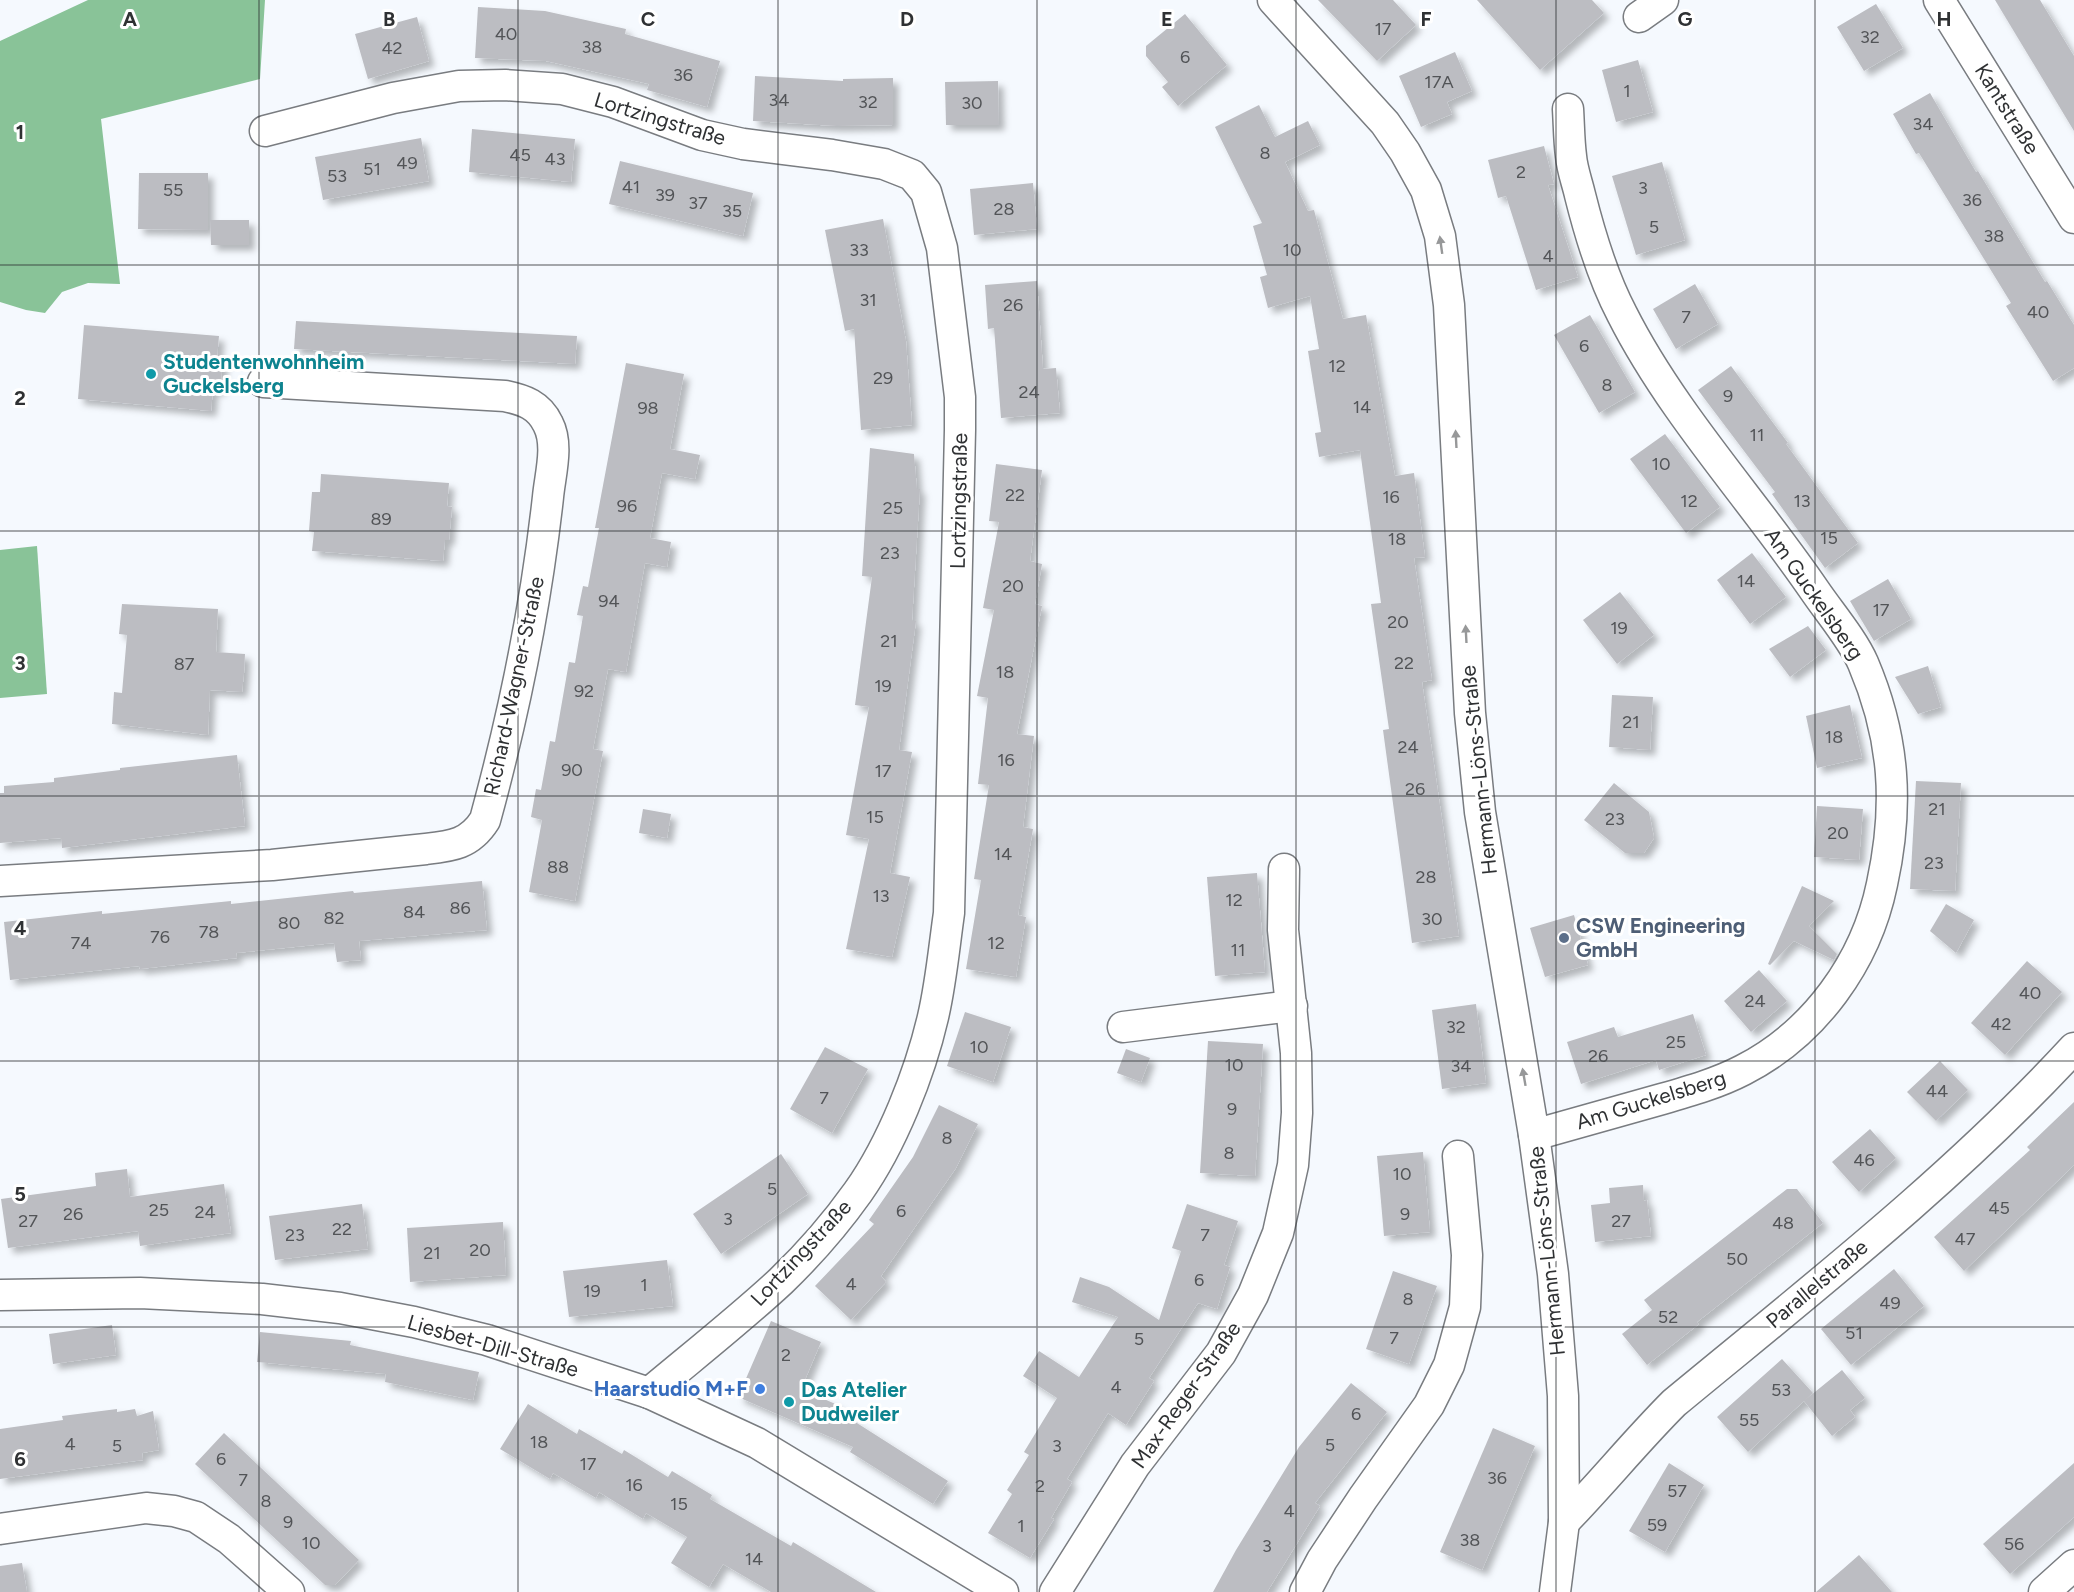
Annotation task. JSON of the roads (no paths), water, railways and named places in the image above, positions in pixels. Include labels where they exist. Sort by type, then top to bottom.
[{"type":"street","name":"Hermann-Löns-Straße","points":[[1273,0],[1385,123],[1426,189],[1440,236],[1449,305],[1472,735],[1480,812],[1534,1135],[1553,1274],[1563,1396],[1564,1522],[1555,1592]]},
{"type":"street","points":[[1639,17],[1663,0]]},
{"type":"street","name":"Kantstraße","points":[[1940,0],[2074,218]]},
{"type":"street","name":"Lortzingstraße","points":[[265,131],[393,98],[459,86],[505,85],[562,89],[613,102],[702,135],[743,144],[884,164],[912,175],[926,192],[933,214],[942,248],[960,397],[960,430],[949,913],[933,1017],[920,1064],[903,1109],[859,1191],[829,1229],[781,1281],[649,1393]]},
{"type":"street","name":"Am Guckelsberg","points":[[1534,1135],[1701,1087],[1742,1070],[1772,1052],[1800,1029],[1849,971],[1868,935],[1880,895],[1893,815],[1890,754],[1885,728],[1862,659],[1801,570],[1682,409],[1642,350],[1621,313],[1604,274],[1587,222],[1571,159],[1568,110]]},
{"type":"street","name":"Richard-Wagner-Straße","points":[[0,881],[272,865],[426,849],[466,841],[478,831],[485,820],[512,717],[542,549],[553,450],[550,426],[538,408],[524,400],[505,396],[263,382]]},
{"type":"street","name":"Max-Reger-Straße","points":[[1055,1592],[1135,1466],[1221,1353],[1253,1295],[1278,1233],[1293,1165],[1297,1113],[1296,1053],[1283,930],[1284,869]]},
{"type":"street","points":[[1123,1027],[1292,1006]]},
{"type":"street","name":"Parallelstraße","points":[[1564,1522],[1674,1402],[1913,1205],[2074,1048]]},
{"type":"street","points":[[1305,1592],[1322,1560],[1363,1498],[1429,1405],[1449,1365],[1466,1307],[1467,1255],[1458,1156]]},
{"type":"street","name":"Liesbet-Dill-Straße","points":[[0,1295],[140,1293],[262,1299],[340,1308],[414,1322],[487,1340],[649,1393],[757,1443],[1003,1592]]},
{"type":"street","points":[[0,1529],[146,1508],[174,1511],[196,1517],[229,1539],[289,1592]]},
{"type":"street","points":[[2044,1592],[2074,1565]]},
{"type":"place","name":"Studentenwohnheim Guckelsberg","points":[[151,374]]},
{"type":"place","name":"CSW Engineering GmbH","points":[[1564,938]]},
{"type":"place","name":"Haarstudio M+F","points":[[760,1389]]},
{"type":"place","name":"Das Atelier Dudweiler","points":[[789,1402]]}]
